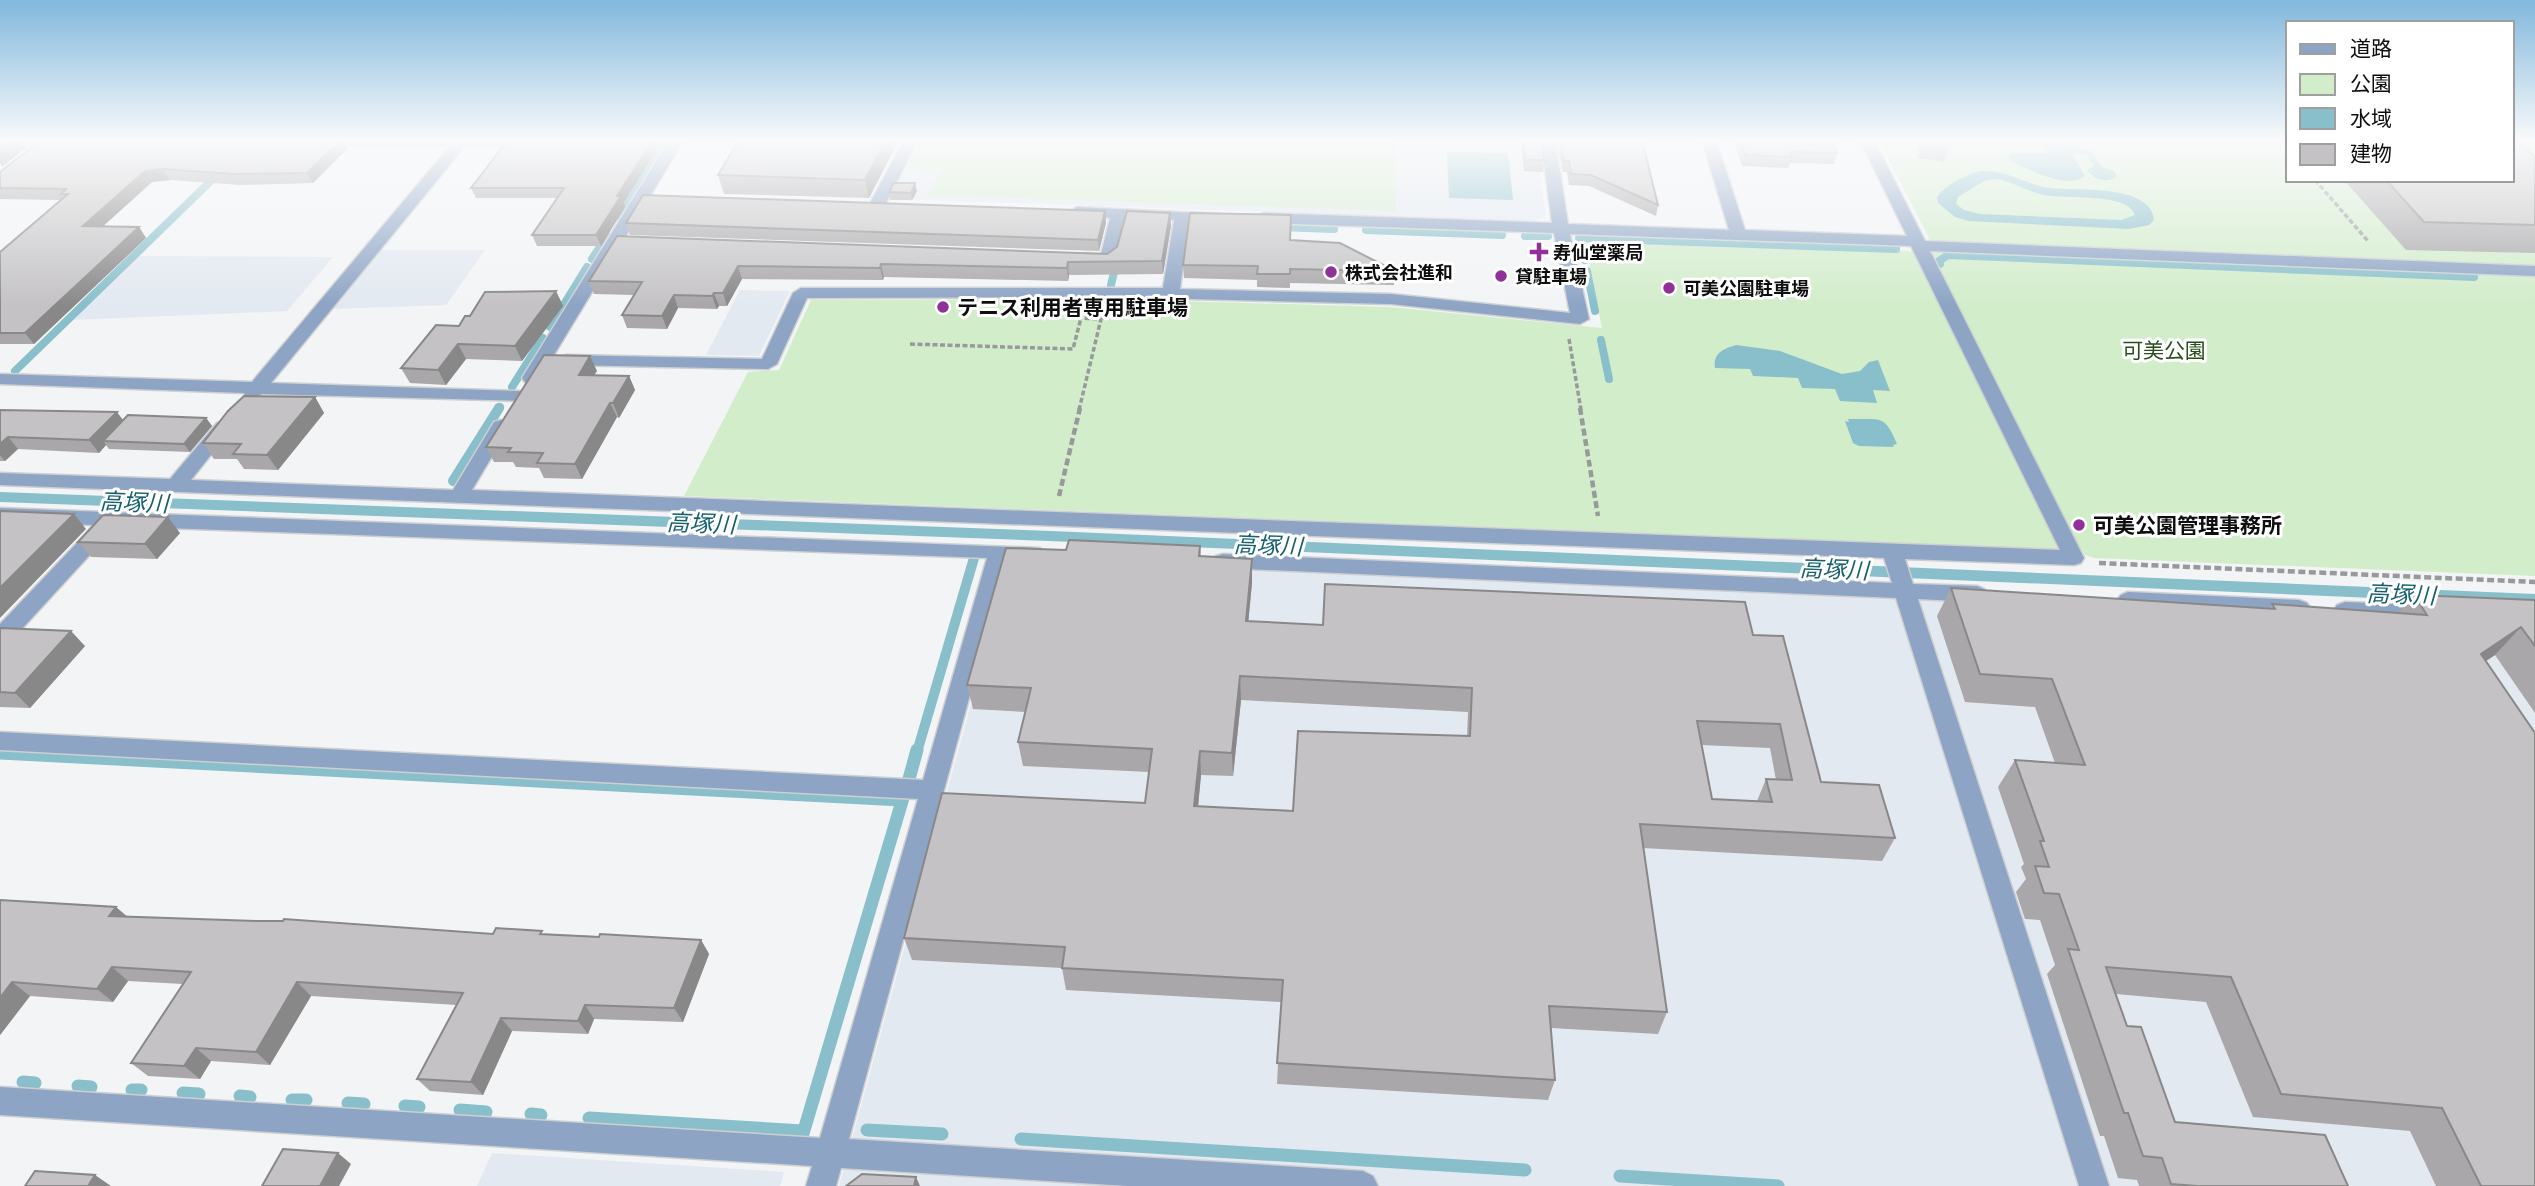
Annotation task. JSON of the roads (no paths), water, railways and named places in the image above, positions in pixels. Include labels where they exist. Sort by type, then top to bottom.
[{"type":"street","points":[[175,486],[417,195]]},
{"type":"street","points":[[459,496],[543,359],[621,242],[643,195]]},
{"type":"street","points":[[877,205],[882,195]]},
{"type":"street","points":[[543,359],[768,364],[801,293],[1087,292],[1391,299],[1580,318],[1556,195]]},
{"type":"street","points":[[1726,195],[1739,235]]},
{"type":"street","points":[[0,479],[1055,517],[1894,555],[2074,558],[1894,195]]},
{"type":"street","points":[[641,198],[662,198]]},
{"type":"street","points":[[1066,212],[1739,235],[2535,271]]},
{"type":"street","points":[[1066,257],[1108,259],[1119,214]]},
{"type":"street","points":[[1171,293],[1182,216]]},
{"type":"street","points":[[0,379],[519,397]]},
{"type":"street","points":[[0,514],[1060,554]]},
{"type":"street","points":[[0,638],[111,519]]},
{"type":"street","points":[[821,1186],[999,552]]},
{"type":"street","points":[[1894,555],[2094,1186]]},
{"type":"street","points":[[1199,560],[1906,588],[2004,595]]},
{"type":"street","points":[[2102,599],[2451,615]]},
{"type":"street","points":[[0,741],[932,790]]},
{"type":"street","points":[[0,1101],[1363,1186]]},
{"type":"water","points":[[1449,195],[1513,195],[1513,200],[1449,198]]},
{"type":"water","points":[[1961,195],[1956,204],[1964,210],[1980,214],[2121,220],[2135,215],[2121,203],[2095,198],[2047,195],[2129,195],[2150,208],[2154,220],[2149,225],[2129,229],[1969,221],[1955,217],[1938,203],[1937,197]]},
{"type":"water","points":[[1736,345],[1780,351],[1842,374],[1860,371],[1869,362],[1878,360],[1890,391],[1873,390],[1877,403],[1840,401],[1835,389],[1802,388],[1798,378],[1753,376],[1750,369],[1715,368],[1720,352]]},
{"type":"water","points":[[1848,419],[1880,420],[1888,427],[1897,444],[1893,445],[1894,447],[1859,446],[1853,443],[1845,421],[1849,422]]},
{"type":"water","name":"高塚川","points":[[0,492],[1051,531],[2535,594],[2535,605],[1049,541],[0,502]]},
{"type":"waterway","points":[[15,371],[196,195]]},
{"type":"waterway","points":[[619,216],[630,198]]},
{"type":"waterway","points":[[1278,227],[1334,229]]},
{"type":"waterway","points":[[1366,230],[1502,235]]},
{"type":"waterway","points":[[592,259],[607,236]]},
{"type":"waterway","points":[[1525,236],[1548,236]]},
{"type":"waterway","points":[[1581,238],[1896,249]]},
{"type":"waterway","points":[[1581,238],[1585,260]]},
{"type":"waterway","points":[[1940,264],[1939,261],[1948,255],[2474,277]]},
{"type":"waterway","points":[[1111,285],[1116,264]]},
{"type":"waterway","points":[[550,327],[587,267]]},
{"type":"waterway","points":[[1587,271],[1595,311]]},
{"type":"waterway","points":[[512,387],[543,338]]},
{"type":"waterway","points":[[1601,340],[1609,379]]},
{"type":"waterway","points":[[453,481],[499,408]]},
{"type":"waterway","points":[[917,752],[974,558]]},
{"type":"waterway","points":[[909,779],[917,750]]},
{"type":"waterway","points":[[0,753],[902,800]]},
{"type":"waterway","points":[[802,1137],[903,798]]},
{"type":"waterway","points":[[23,1082],[35,1083]]},
{"type":"waterway","points":[[78,1086],[91,1087]]},
{"type":"waterway","points":[[132,1090],[141,1090]]},
{"type":"waterway","points":[[183,1093],[199,1094]]},
{"type":"waterway","points":[[240,1096],[250,1097]]},
{"type":"waterway","points":[[292,1100],[306,1100]]},
{"type":"waterway","points":[[348,1103],[364,1104]]},
{"type":"waterway","points":[[405,1106],[419,1107]]},
{"type":"waterway","points":[[460,1110],[486,1112]]},
{"type":"waterway","points":[[531,1114],[541,1115]]},
{"type":"waterway","points":[[589,1118],[803,1131]]},
{"type":"waterway","points":[[867,1130],[942,1134]]},
{"type":"waterway","points":[[1021,1139],[1525,1170]]},
{"type":"waterway","points":[[1620,1176],[1778,1186]]},
{"type":"place","name":"寿仙堂薬局","points":[[1539,252]]},
{"type":"place","name":"株式会社進和","points":[[1331,272]]},
{"type":"place","name":"貸駐車場","points":[[1501,276]]},
{"type":"place","name":"可美公園駐車場","points":[[1669,288]]},
{"type":"place","name":"テニス利用者専用駐車場","points":[[943,307]]},
{"type":"place","name":"可美公園管理事務所","points":[[2079,525]]},
{"type":"park label","name":"可美公園","points":[[2164,350]]}]
